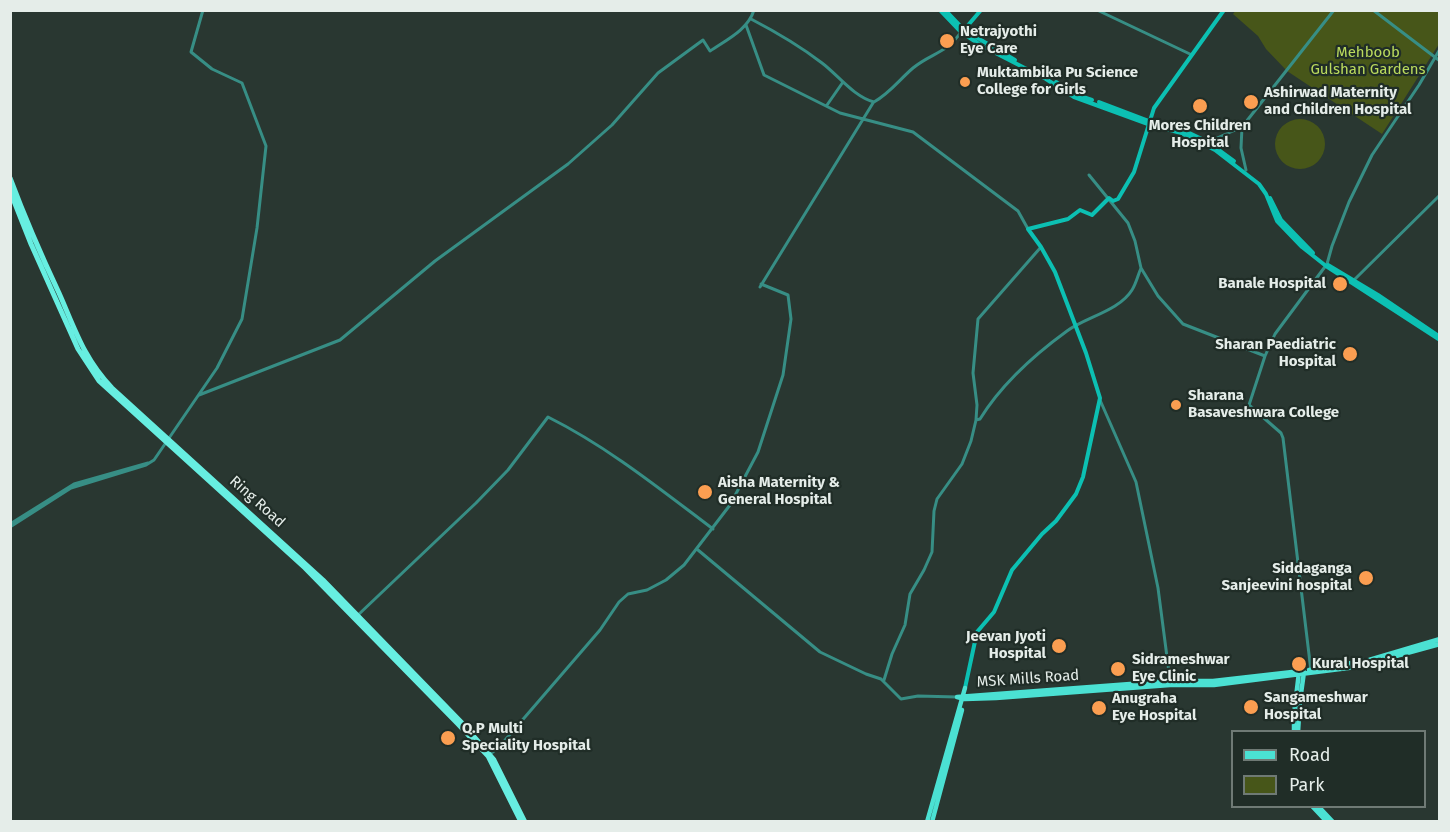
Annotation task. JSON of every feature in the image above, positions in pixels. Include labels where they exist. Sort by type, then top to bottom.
[{"type":"highway","name":"Ring Road","points":[[10,178],[36,245],[77,338],[89,360],[112,388],[326,588],[489,755]]},
{"type":"highway","name":"Ring Road","points":[[10,191],[31,244],[84,361],[108,390],[308,565],[358,615],[489,755],[523,822]]},
{"type":"main road","points":[[940,10],[962,31],[1074,94],[1190,136],[1238,166],[1262,188],[1275,217],[1302,247],[1440,339]]},
{"type":"main road","points":[[945,10],[962,31]]},
{"type":"main road","points":[[962,31],[981,10]]},
{"type":"main road","points":[[929,822],[965,688],[977,632],[994,612],[1012,570],[1056,521],[1076,494],[1083,477],[1100,398],[1057,278],[1041,247],[1028,229],[1068,219],[1080,210],[1092,214],[1109,198],[1113,201],[1118,199],[1134,172],[1149,122],[1158,102],[1224,10]]},
{"type":"main road","points":[[1149,122],[1181,129],[1208,142],[1246,170],[1263,185],[1289,231],[1327,265],[1354,280],[1440,339]]},
{"type":"main road","name":"MSK Mills Road","points":[[1311,671],[1369,660],[1440,639]]},
{"type":"main road","name":"MSK Mills Road","points":[[962,697],[1067,694],[1170,683],[1214,685],[1302,672],[1356,667],[1440,644]]},
{"type":"main road","points":[[1296,730],[1302,672]]},
{"type":"main road","points":[[1313,808],[1327,822]]},
{"type":"main road","points":[[1319,808],[1334,822]]},
{"type":"street","points":[[10,525],[74,484],[150,463],[156,458],[199,395],[232,341],[242,319],[257,228],[266,146],[242,83],[212,69],[191,52],[203,10]]},
{"type":"street","points":[[199,395],[340,339],[435,261],[499,212],[568,164],[612,125],[649,82],[665,68],[703,40],[710,51],[746,25],[754,10]]},
{"type":"street","points":[[1097,10],[1192,55]]},
{"type":"street","points":[[1208,142],[1242,127],[1334,10]]},
{"type":"street","points":[[1373,10],[1440,61]]},
{"type":"street","points":[[751,19],[776,32],[823,63],[843,82],[874,102]]},
{"type":"street","points":[[746,25],[764,75],[840,113],[913,132],[1018,211],[1028,229]]},
{"type":"street","points":[[489,755],[500,746],[600,630],[619,602],[628,594],[647,590],[666,580],[684,565],[698,550],[730,505],[758,452],[783,375],[791,319],[788,295],[761,286],[874,102],[894,88],[914,67],[947,48],[962,31]]},
{"type":"street","points":[[1311,671],[1283,438],[1281,433],[1249,405],[1275,334],[1327,265],[1349,202],[1372,155],[1440,49]]},
{"type":"street","points":[[827,105],[843,82]]},
{"type":"street","points":[[1242,127],[1241,148],[1246,170]]},
{"type":"street","points":[[1089,175],[1122,214],[1131,229],[1141,268],[1158,296],[1184,324],[1266,356]]},
{"type":"street","points":[[1354,280],[1440,195]]},
{"type":"street","points":[[884,680],[892,654],[905,625],[910,594],[932,552],[934,511],[937,499],[962,464],[971,441],[978,405],[973,373],[978,319],[1041,247]]},
{"type":"street","points":[[976,420],[980,419],[1033,358],[1075,325],[1120,302],[1132,290],[1141,268]]},
{"type":"street","points":[[1100,398],[1136,482],[1158,588],[1170,683]]},
{"type":"street","points":[[358,615],[508,470],[548,417],[606,450],[713,529]]},
{"type":"street","points":[[698,550],[820,652],[884,680],[901,699],[918,696],[962,697]]},
{"type":"green space","name":"Mehboob Gulshan Gardens","points":[[1236,10],[1439,11],[1439,44],[1382,134],[1287,71],[1266,49],[1258,36],[1233,14]]},
{"type":"green space","points":[[1295,119],[1305,119],[1318,126],[1325,139],[1325,149],[1318,162],[1305,169],[1295,169],[1286,165],[1279,158],[1275,149],[1275,139],[1279,130],[1286,123]]},
{"type":"place","name":"Netrajyothi Eye Care","points":[[947,41]]},
{"type":"place","name":"Muktambika Pu Science College for Girls","points":[[965,82]]},
{"type":"place","name":"Ashirwad Maternity and Children Hospital","points":[[1251,102]]},
{"type":"place","name":"Mores Children Hospital","points":[[1200,106]]},
{"type":"place","name":"Banale Hospital","points":[[1340,284]]},
{"type":"place","name":"Sharan Paediatric Hospital","points":[[1350,354]]},
{"type":"place","name":"Sharana Basaveshwara College","points":[[1176,405]]},
{"type":"place","name":"Aisha Maternity & General Hospital","points":[[705,492]]},
{"type":"place","name":"Siddaganga Sanjeevini hospital","points":[[1366,578]]},
{"type":"place","name":"Jeevan Jyoti Hospital","points":[[1059,646]]},
{"type":"place","name":"Kural Hospital","points":[[1299,664]]},
{"type":"place","name":"Sidrameshwar Eye Clinic","points":[[1118,669]]},
{"type":"place","name":"Sangameshwar Hospital","points":[[1251,707]]},
{"type":"place","name":"Anugraha Eye Hospital","points":[[1099,708]]},
{"type":"place","name":"Q.P Multi Speciality Hospital","points":[[448,738]]}]
